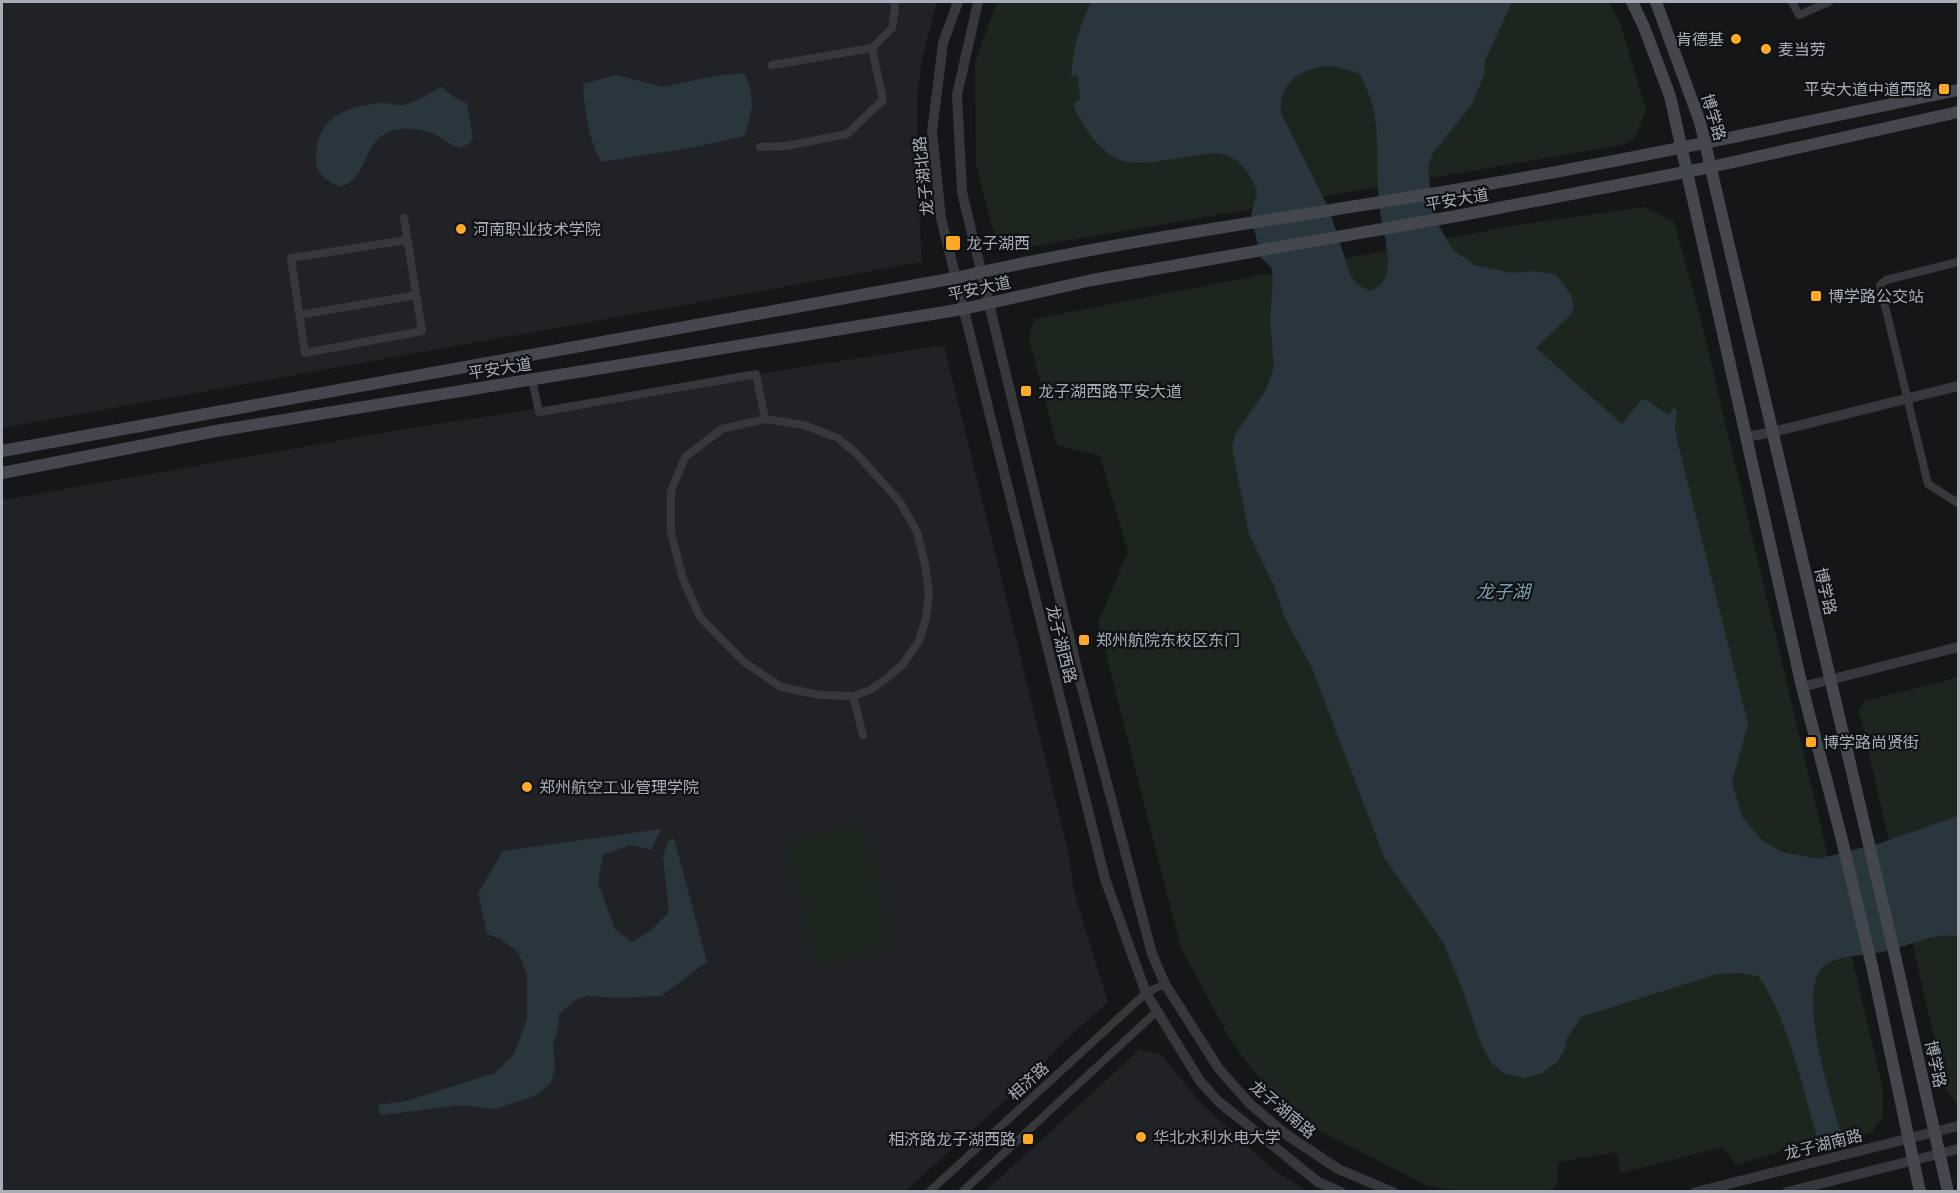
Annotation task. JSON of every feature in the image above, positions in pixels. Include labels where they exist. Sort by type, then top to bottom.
[{"type":"main road","points":[[1632,2],[1671,96],[1802,687],[1872,966],[1920,1191]]},
{"type":"main road","name":"博学路","points":[[1656,2],[1706,143],[1948,1191]]},
{"type":"main road","name":"平安大道","points":[[2,451],[955,278],[1105,247],[1456,190],[1683,148],[1959,90]]},
{"type":"main road","name":"平安大道","points":[[2,473],[216,431],[963,309],[1092,280],[1462,215],[1711,167],[1959,112]]},
{"type":"street","points":[[772,65],[872,48],[892,28],[894,2]]},
{"type":"street","name":"龙子湖北路","points":[[955,278],[941,218],[932,132],[943,44],[958,2]]},
{"type":"street","points":[[978,2],[957,95],[962,192],[981,272]]},
{"type":"street","points":[[1792,2],[1799,15],[1829,2]]},
{"type":"street","points":[[760,147],[786,146],[847,134],[883,100],[872,48]]},
{"type":"street","points":[[404,218],[422,331],[305,353],[291,258],[407,240]]},
{"type":"street","points":[[1959,262],[1886,280],[1880,285],[1928,484],[1959,503]]},
{"type":"street","name":"龙子湖西路","points":[[981,272],[1016,409],[1078,673],[1152,954],[1165,984]]},
{"type":"street","name":"龙子湖西路","points":[[955,278],[1105,879],[1146,993],[1156,1012]]},
{"type":"street","points":[[300,315],[416,295]]},
{"type":"street","points":[[532,379],[539,412],[756,374],[765,419]]},
{"type":"street","points":[[1746,437],[1959,386]]},
{"type":"street","points":[[765,419],[804,425],[838,438],[857,454],[900,502],[916,532],[925,564],[929,594],[926,618],[919,641],[903,664],[895,671],[870,690],[853,696],[820,695],[781,687],[743,661],[700,617],[683,579],[671,533],[671,491],[685,457],[722,429],[765,419]]},
{"type":"street","points":[[1802,687],[1959,647]]},
{"type":"street","points":[[853,696],[863,735]]},
{"type":"street","name":"相济路","points":[[929,1191],[1146,993],[1165,984]]},
{"type":"street","name":"龙子湖南路","points":[[1165,984],[1219,1069],[1250,1104],[1287,1135],[1338,1169],[1393,1191]]},
{"type":"street","points":[[962,1191],[1156,1012]]},
{"type":"street","name":"龙子湖南路","points":[[1156,1012],[1200,1081],[1218,1101],[1318,1182],[1341,1191]]},
{"type":"street","name":"龙子湖南路","points":[[1696,1191],[1959,1126]]},
{"type":"street","points":[[1787,1191],[1959,1149]]},
{"type":"shaded area","name":"河南职业技术学院","points":[[2,2],[937,2],[922,59],[917,99],[917,169],[922,262],[2,428]]},
{"type":"shaded area","points":[[997,2],[1609,2],[1620,23],[1646,110],[1635,138],[1622,145],[1008,251],[998,248],[976,165],[975,62]]},
{"type":"shaded area","points":[[1645,207],[1674,222],[1700,316],[1883,1089],[1883,1117],[1871,1133],[1843,1141],[1841,1133],[1736,1165],[1723,1147],[1621,1173],[1616,1152],[1559,1162],[1557,1184],[1550,1191],[1460,1191],[1426,1185],[1306,1124],[1271,1094],[1231,1041],[1181,948],[1098,623],[1128,552],[1100,456],[1057,445],[1029,339],[1034,319],[1517,225]]},
{"type":"shaded area","name":"郑州航空工业管理学院","points":[[944,345],[1069,855],[1074,892],[1108,1002],[1070,1036],[1032,1076],[906,1191],[2,1192],[2,500],[405,429]]},
{"type":"shaded area","points":[[1958,677],[1958,1104],[1946,1090],[1859,710],[1865,701]]},
{"type":"shaded area","points":[[863,822],[893,947],[816,966],[785,842]]},
{"type":"shaded area","name":"华北水利水电大学","points":[[1140,1049],[1161,1055],[1202,1104],[1275,1171],[1307,1191],[986,1191]]},
{"type":"water","name":"龙子湖","points":[[1091,2],[1512,2],[1485,61],[1484,75],[1472,104],[1433,153],[1428,166],[1436,220],[1452,249],[1474,265],[1510,273],[1537,271],[1556,275],[1571,295],[1574,306],[1571,314],[1536,348],[1622,424],[1641,400],[1647,400],[1668,415],[1674,408],[1677,411],[1675,430],[1748,724],[1732,782],[1742,817],[1762,840],[1782,852],[1818,859],[1880,843],[1958,816],[1958,936],[1937,936],[1883,952],[1852,956],[1830,962],[1816,978],[1813,997],[1818,1046],[1841,1133],[1818,1140],[1786,1033],[1769,993],[1758,976],[1740,973],[1717,974],[1581,1017],[1567,1038],[1564,1050],[1557,1062],[1542,1073],[1524,1078],[1506,1074],[1492,1064],[1482,1046],[1444,944],[1384,857],[1312,668],[1285,618],[1275,588],[1249,534],[1232,447],[1235,435],[1267,388],[1274,367],[1270,320],[1273,278],[1271,267],[1261,258],[1251,216],[1257,191],[1243,166],[1225,154],[1211,153],[1140,163],[1124,161],[1100,146],[1081,121],[1073,104],[1080,99],[1078,75],[1071,76],[1077,38]],"holes":[[[1339,67],[1360,74],[1371,100],[1375,117],[1379,204],[1388,264],[1381,284],[1369,291],[1357,284],[1351,277],[1329,209],[1281,113],[1283,93],[1292,80],[1316,68]]]},
{"type":"water","points":[[744,73],[748,81],[752,104],[744,136],[701,146],[602,162],[597,154],[588,124],[583,84],[617,75],[663,87],[714,76]]},
{"type":"water","points":[[441,87],[467,103],[473,140],[468,144],[457,147],[440,137],[418,129],[395,130],[384,134],[376,141],[350,183],[340,187],[319,171],[316,160],[318,141],[329,122],[338,115],[369,104],[404,105]]},
{"type":"water","points":[[661,829],[651,850],[630,845],[603,855],[598,883],[615,929],[632,942],[650,931],[669,912],[663,857],[668,841],[674,838],[707,962],[661,996],[621,998],[587,996],[574,1001],[558,1015],[559,1024],[553,1046],[555,1067],[551,1083],[534,1096],[495,1109],[461,1105],[381,1115],[377,1105],[406,1101],[495,1073],[514,1054],[527,1019],[527,975],[518,952],[501,939],[487,934],[478,893],[503,851]]},
{"type":"place","name":"肯德基","points":[[1736,39]]},
{"type":"place","name":"麦当劳","points":[[1766,49]]},
{"type":"place","name":"平安大道中道西路","points":[[1944,89]]},
{"type":"place","name":"河南职业技术学院","points":[[461,229]]},
{"type":"place","name":"龙子湖西","points":[[953,243]]},
{"type":"place","name":"博学路公交站","points":[[1816,296]]},
{"type":"place","name":"龙子湖西路平安大道","points":[[1026,391]]},
{"type":"place","name":"郑州航院东校区东门","points":[[1084,640]]},
{"type":"place","name":"博学路尚贤街","points":[[1811,742]]},
{"type":"place","name":"郑州航空工业管理学院","points":[[527,787]]},
{"type":"place","name":"华北水利水电大学","points":[[1141,1137]]},
{"type":"place","name":"相济路龙子湖西路","points":[[1028,1139]]}]
